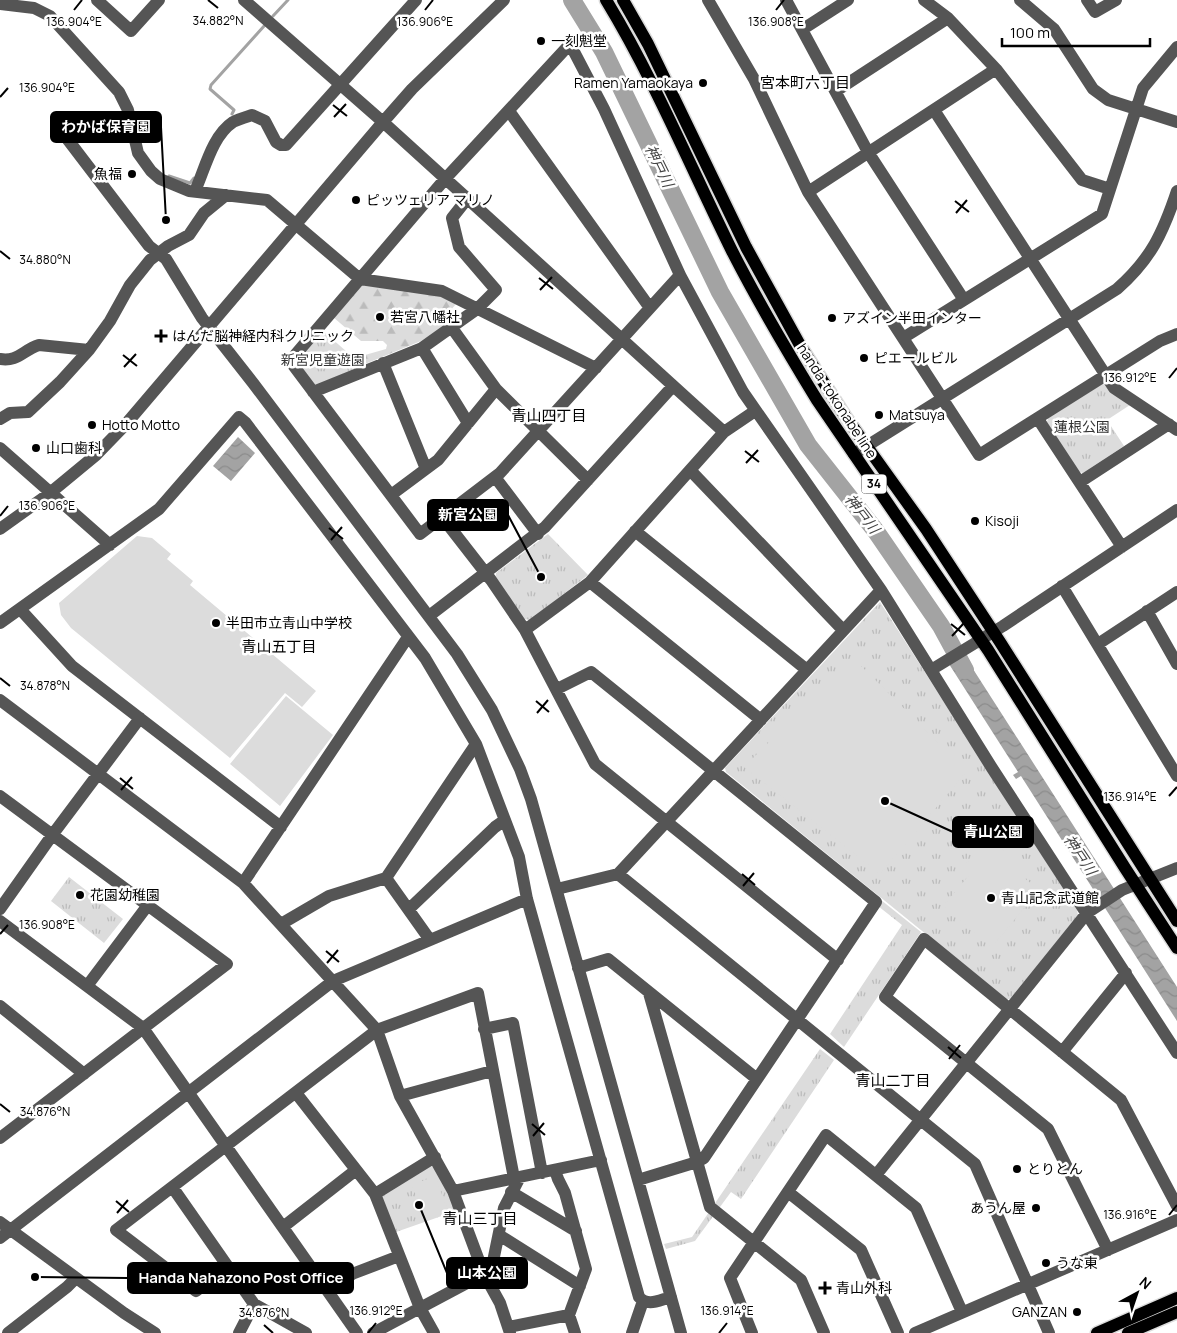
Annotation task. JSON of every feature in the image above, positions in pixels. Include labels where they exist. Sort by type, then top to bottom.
[{"type":"main road","name":"handa-tokonabe line","points":[[606,0],[636,54],[732,252],[761,306],[817,400],[980,639],[1177,948]]},
{"type":"main road","name":"handa-tokonabe line","points":[[623,0],[648,44],[746,247],[773,298],[829,392],[926,529],[1177,921]]},
{"type":"main road","points":[[1097,1333],[1177,1298]]},
{"type":"main road","points":[[1128,1333],[1177,1312]]},
{"type":"street","points":[[97,0],[131,31],[159,0]]},
{"type":"street","points":[[244,0],[383,122],[724,432]]},
{"type":"street","points":[[195,191],[211,153],[231,123],[252,115],[265,121],[276,142],[286,145],[416,0]]},
{"type":"street","points":[[0,529],[50,493],[96,455],[126,424],[412,89],[504,0]]},
{"type":"street","points":[[786,0],[868,152],[964,300]]},
{"type":"street","points":[[803,29],[848,0]]},
{"type":"street","points":[[924,0],[948,18],[996,69],[1082,180],[1110,189]]},
{"type":"street","points":[[1020,0],[1054,29],[1093,89],[1100,96],[1136,110],[1177,122]]},
{"type":"street","points":[[1087,0],[1095,12],[1116,0]]},
{"type":"street","points":[[714,3],[754,79],[808,192],[979,455],[1106,375],[1160,342],[1177,334]]},
{"type":"street","points":[[0,4],[34,8],[50,16],[119,92],[128,110],[136,148],[144,163],[160,179],[169,184],[195,191],[267,200],[360,279],[442,291],[596,368]]},
{"type":"street","points":[[836,91],[948,18]]},
{"type":"street","points":[[680,275],[496,477],[420,534],[290,361],[445,178],[570,44],[604,109],[680,275],[743,392],[935,667],[1091,910],[1126,973],[1177,1053]]},
{"type":"street","points":[[903,338],[1102,214],[1143,88],[1177,48]]},
{"type":"street","points":[[808,192],[996,69]]},
{"type":"street","points":[[934,110],[1114,388],[1173,427],[1080,482]]},
{"type":"street","points":[[509,111],[650,308]]},
{"type":"street","points":[[62,132],[149,246],[166,259],[202,318],[429,616],[475,681],[506,738],[531,799],[681,1333]]},
{"type":"street","points":[[0,419],[10,413],[28,412],[60,382],[89,350],[110,321],[130,285],[150,260],[159,252],[190,236],[204,213],[226,195]]},
{"type":"street","points":[[854,454],[1118,289],[1148,257],[1159,238],[1176,198]]},
{"type":"street","points":[[313,392],[422,348],[452,328],[496,290],[459,247],[452,218],[467,199]]},
{"type":"street","points":[[452,328],[496,389],[588,480]]},
{"type":"street","points":[[0,359],[12,360],[32,347],[39,346],[89,350]]},
{"type":"street","points":[[422,348],[468,422]]},
{"type":"street","points":[[384,363],[426,469]]},
{"type":"street","points":[[429,616],[538,534],[673,386]]},
{"type":"street","points":[[391,495],[438,460],[496,389]]},
{"type":"street","points":[[525,630],[590,582],[724,432],[755,411]]},
{"type":"street","points":[[0,623],[159,509],[239,417],[245,422],[425,658],[476,744],[519,857],[527,899],[639,1297],[649,1303],[671,1297]]},
{"type":"street","points":[[1038,419],[1122,547]]},
{"type":"street","points":[[0,448],[110,545]]},
{"type":"street","points":[[690,470],[843,630]]},
{"type":"street","points":[[496,477],[538,534]]},
{"type":"street","points":[[935,667],[993,632],[1177,510]]},
{"type":"street","points":[[442,517],[486,574],[525,630],[595,764],[838,960]]},
{"type":"street","points":[[635,532],[807,670]]},
{"type":"street","points":[[590,582],[761,720]]},
{"type":"street","points":[[1062,586],[1177,776]]},
{"type":"street","points":[[556,889],[618,874],[880,590]]},
{"type":"street","points":[[1098,644],[1177,592]]},
{"type":"street","points":[[20,609],[72,666],[281,827]]},
{"type":"street","points":[[1147,611],[1177,664]]},
{"type":"street","points":[[243,883],[408,637]]},
{"type":"street","points":[[557,689],[591,672],[876,902],[704,1158],[697,1162],[638,1180]]},
{"type":"street","points":[[0,700],[243,883],[377,1030],[400,1096],[453,1191],[487,1278],[500,1303],[509,1330],[569,1315]]},
{"type":"street","points":[[0,909],[25,877],[53,834],[140,718]]},
{"type":"street","points":[[281,924],[329,896],[386,878],[476,744]]},
{"type":"street","points":[[0,796],[227,964],[84,1074],[2,1133]]},
{"type":"street","points":[[409,909],[495,827],[505,820]]},
{"type":"street","points":[[876,1175],[1091,910],[1122,890],[1177,868]]},
{"type":"street","points":[[618,874],[975,1164],[1049,1333]]},
{"type":"street","points":[[386,878],[430,940]]},
{"type":"street","points":[[0,1238],[333,982],[527,899]]},
{"type":"street","points":[[87,986],[148,904]]},
{"type":"street","points":[[0,921],[143,1028],[357,1333]]},
{"type":"street","points":[[1108,1250],[1048,1129],[884,997],[924,939],[1121,1100],[1177,1206]]},
{"type":"street","points":[[578,968],[608,959],[757,1079]]},
{"type":"street","points":[[1062,1052],[1126,973]]},
{"type":"street","points":[[228,1267],[196,1291],[116,1230],[377,1030],[478,993],[492,1071],[517,1178],[504,1208],[499,1235],[487,1278]]},
{"type":"street","points":[[649,993],[710,1207],[800,1280],[824,1333]]},
{"type":"street","points":[[0,1006],[84,1074]]},
{"type":"street","points":[[484,1029],[513,1023],[542,1173]]},
{"type":"street","points":[[400,1096],[492,1071]]},
{"type":"street","points":[[296,1093],[374,1194],[420,1308],[434,1333]]},
{"type":"street","points":[[752,1333],[730,1278],[826,1136],[916,1208],[962,1312]]},
{"type":"street","points":[[374,1194],[435,1157]]},
{"type":"street","points":[[453,1191],[600,1160]]},
{"type":"street","points":[[283,1227],[356,1170]]},
{"type":"street","points":[[555,1170],[565,1193],[586,1269],[569,1315],[575,1333]]},
{"type":"street","points":[[173,1188],[254,1304],[306,1333]]},
{"type":"street","points":[[511,1192],[576,1231]]},
{"type":"street","points":[[788,1192],[861,1250],[898,1333]]},
{"type":"street","points":[[915,1333],[1177,1220]]},
{"type":"street","points":[[0,1222],[124,1313],[155,1333]]},
{"type":"street","points":[[499,1235],[580,1286]]},
{"type":"street","points":[[328,1291],[352,1274],[399,1256]]},
{"type":"street","points":[[14,1332],[76,1278]]},
{"type":"street","points":[[373,1333],[420,1308],[487,1278]]},
{"type":"street","points":[[632,1333],[643,1301]]},
{"type":"street","points":[[239,1333],[254,1304]]},
{"type":"green space","points":[[365,284],[440,296],[456,304],[450,311],[449,323],[421,341],[365,364],[358,357],[386,349],[387,345],[383,341],[361,341],[333,317],[358,286]]},
{"type":"green space","name":"新宮児童遊園","points":[[322,330],[363,366],[313,385],[296,359]]},
{"type":"green space","name":"蓮根公園","points":[[1102,384],[1106,385],[1130,405],[1107,420],[1124,446],[1083,473],[1079,472],[1047,422],[1048,418]]},
{"type":"green space","points":[[548,534],[588,575],[530,620],[524,619],[496,578],[496,573]]},
{"type":"green space","points":[[137,536],[152,538],[171,554],[167,559],[193,581],[190,585],[316,691],[302,707],[285,693],[230,758],[71,628],[61,615],[59,603]]},
{"type":"green space","points":[[880,602],[1077,910],[1078,915],[1010,999],[1006,999],[726,772],[725,768]]},
{"type":"green space","points":[[853,658],[967,771],[880,874],[744,767]]},
{"type":"green space","points":[[286,696],[333,735],[280,806],[230,764]]},
{"type":"green space","name":"青山記念武道館","points":[[987,837],[1016,861],[1017,872],[1039,890],[992,947],[943,906],[971,873],[964,866],[975,853],[968,846],[975,838],[982,844]]},
{"type":"green space","points":[[69,877],[123,919],[104,943],[51,901]]},
{"type":"green space","points":[[881,900],[921,932],[844,1047],[830,1034],[902,925],[878,906]]},
{"type":"green space","points":[[820,1049],[834,1060],[741,1199],[731,1192],[695,1241],[666,1249],[664,1244],[692,1237]]},
{"type":"green space","points":[[430,1166],[435,1167],[456,1211],[396,1232],[381,1198],[384,1194]]},
{"type":"green space","points":[[435,1176],[447,1208],[424,1217],[412,1185]]},
{"type":"water","points":[[238,437],[255,453],[231,481],[213,466]]},
{"type":"water","points":[[964,655],[1177,987],[1177,1021],[1021,776],[1016,779],[1013,775],[1018,772],[949,664]]},
{"type":"waterway","points":[[273,16],[288,0]]},
{"type":"waterway","name":"神戸川","points":[[572,0],[604,52],[720,292],[808,445],[875,530],[941,626],[965,670]]},
{"type":"waterway","points":[[232,114],[234,110],[210,89],[211,85],[265,25]]},
{"type":"waterway","points":[[169,176],[190,183],[194,178]]},
{"type":"place","name":"一刻魁堂","points":[[541,41]]},
{"type":"place","name":"Ramen Yamaokaya","points":[[703,83]]},
{"type":"place","name":"魚福","points":[[132,174]]},
{"type":"place","name":"ピッツェリア マリノ","points":[[356,200]]},
{"type":"place","name":"わかば保育園","points":[[166,220]]},
{"type":"place","name":"若宮八幡社","points":[[380,317]]},
{"type":"place","name":"アズイン半田インター","points":[[832,318]]},
{"type":"place","name":"はんだ脳神経内科クリニック","points":[[161,336]]},
{"type":"place","name":"ピエールビル","points":[[864,358]]},
{"type":"place","name":"Matsuya","points":[[879,415]]},
{"type":"place","name":"Hotto Motto","points":[[92,425]]},
{"type":"place","name":"山口歯科","points":[[36,448]]},
{"type":"place","name":"Kisoji","points":[[975,521]]},
{"type":"place","name":"新宮公園","points":[[541,577]]},
{"type":"place","name":"半田市立青山中学校","points":[[216,623]]},
{"type":"place","name":"青山公園","points":[[885,801]]},
{"type":"place","name":"花園幼稚園","points":[[80,895]]},
{"type":"place","name":"青山記念武道館","points":[[991,898]]},
{"type":"place","name":"とりとん","points":[[1017,1169]]},
{"type":"place","name":"山本公園","points":[[419,1205]]},
{"type":"place","name":"あうん屋","points":[[1036,1208]]},
{"type":"place","name":"うな東","points":[[1046,1263]]},
{"type":"place","name":"Handa Nahazono Post Office","points":[[35,1277]]},
{"type":"place","name":"青山外科","points":[[825,1288]]},
{"type":"place","name":"GANZAN","points":[[1077,1312]]},
{"type":"district","name":"宮本町六丁目","points":[[805,83]]},
{"type":"district","name":"青山四丁目","points":[[549,416]]},
{"type":"district","name":"青山五丁目","points":[[279,647]]},
{"type":"district","name":"青山二丁目","points":[[893,1081]]},
{"type":"district","name":"青山三丁目","points":[[480,1219]]}]
